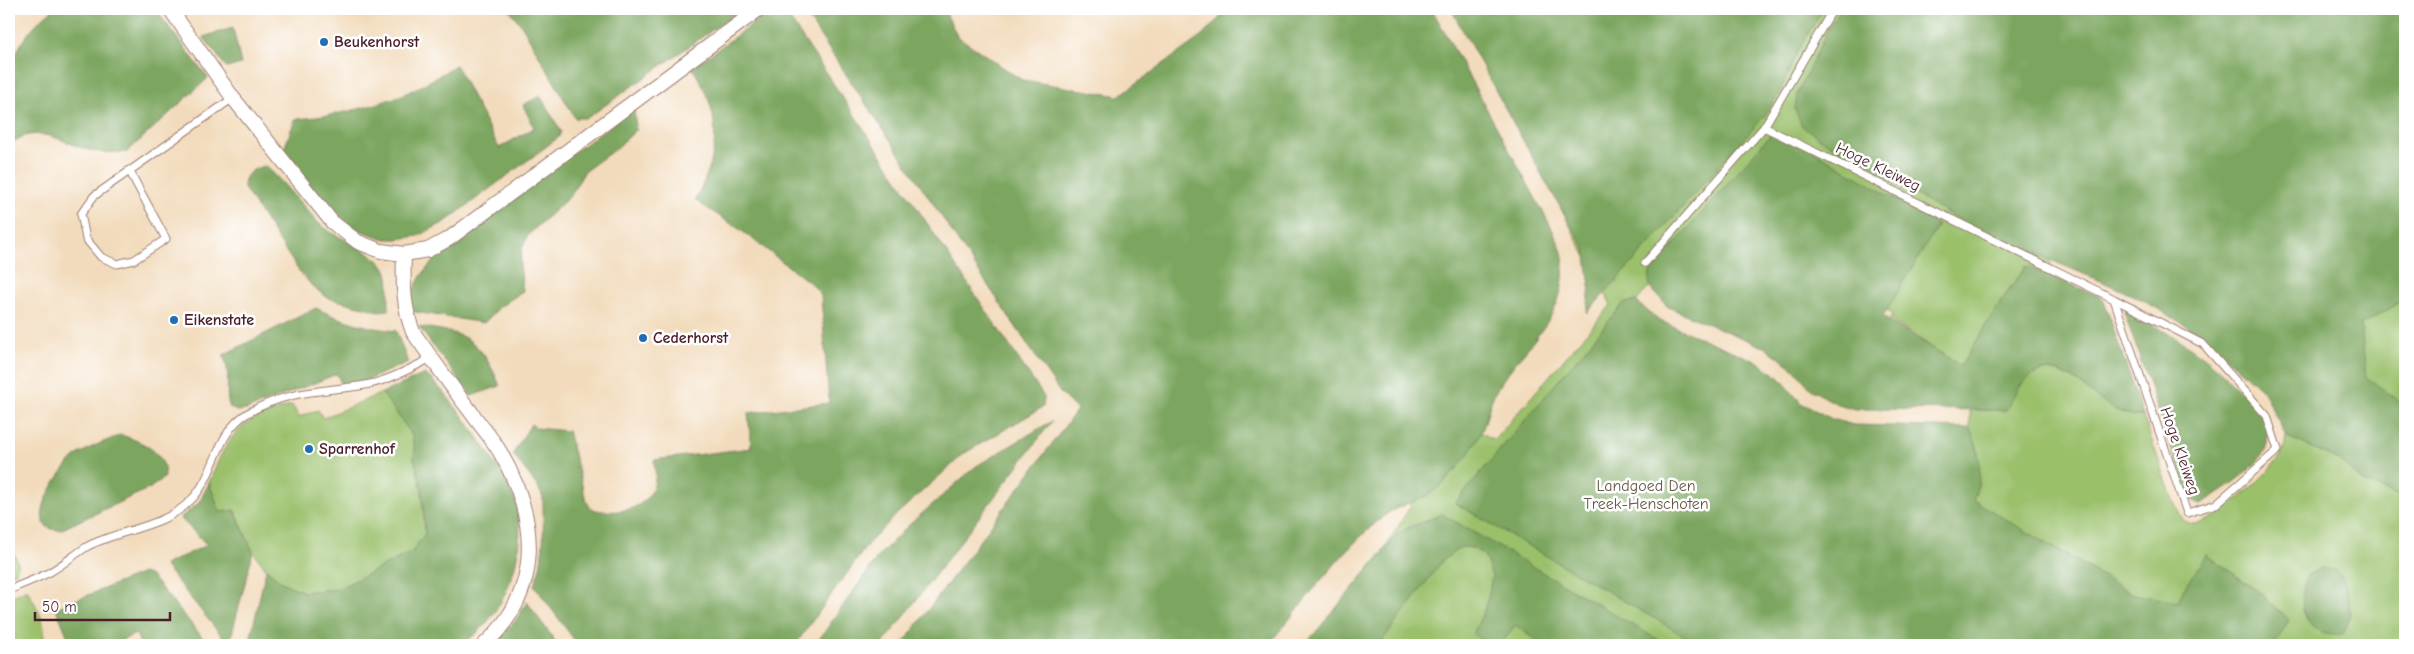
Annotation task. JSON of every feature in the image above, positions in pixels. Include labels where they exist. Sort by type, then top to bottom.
[{"type":"street","points":[[170,9],[233,98],[332,222],[358,242],[381,251],[404,254],[428,250],[450,238],[759,9]]},
{"type":"street","points":[[404,254],[402,290],[406,315],[413,332],[499,451],[518,488],[528,520],[530,551],[526,582],[500,631],[484,645]]},
{"type":"lane","points":[[1645,263],[1764,127],[1833,9]]},
{"type":"lane","points":[[129,170],[166,239],[134,260],[117,264],[100,257],[86,239],[81,214],[94,196],[129,170],[233,98]]},
{"type":"lane","name":"Hoge Kleiweg","points":[[1764,127],[2114,299],[2204,344],[2267,416],[2278,450],[2216,504],[2187,513],[2114,299]]},
{"type":"lane","points":[[9,590],[50,572],[88,546],[151,524],[178,510],[191,500],[202,487],[226,433],[233,423],[247,413],[288,395],[366,385],[399,374],[431,358]]},
{"type":"green space","points":[[54,9],[155,9],[208,78],[127,152],[103,152],[88,149],[43,135],[21,138],[9,145],[9,86],[16,54],[25,38]]},
{"type":"green space","points":[[509,9],[742,9],[587,118],[575,118],[522,26]]},
{"type":"green space","points":[[773,9],[783,9],[1044,397],[1043,407],[965,453],[898,513],[868,544],[795,645],[578,645],[534,585],[542,554],[543,500],[535,483],[513,454],[531,424],[536,428],[568,431],[586,500],[591,509],[610,512],[630,509],[646,499],[652,491],[655,478],[654,460],[751,448],[748,413],[829,403],[821,295],[813,285],[742,231],[695,200],[710,165],[715,132],[708,99],[691,66],[707,57]]},
{"type":"green space","points":[[802,9],[944,9],[957,36],[1022,80],[1119,96],[1202,36],[1228,9],[1432,9],[1558,240],[1563,258],[1563,279],[1559,297],[1552,314],[1542,329],[1494,394],[1483,428],[1473,447],[1460,465],[1435,491],[1389,512],[1368,530],[1323,578],[1268,645],[902,645],[1077,410],[1061,394]]},
{"type":"green space","points":[[1451,9],[1823,9],[1797,52],[1782,87],[1766,114],[1587,313],[1590,286],[1585,248],[1548,186]]},
{"type":"green space","name":"Landgoed Den Treek-Henschoten","points":[[1457,9],[2405,9],[2405,416],[2041,234],[2054,273],[2003,358],[1972,374],[1890,319],[1892,314],[1720,207],[1626,313],[1997,515],[1972,500],[1978,450],[1970,428],[1970,410],[2005,410],[2027,379],[2045,371],[2058,372],[2072,378],[2113,406],[2127,413],[2143,416],[2173,500],[2183,520],[2191,524],[2203,522],[2214,517],[2240,498],[2279,458],[2285,445],[2286,436],[2337,459],[2363,482],[2405,498],[2405,645],[2274,645],[2289,619],[2259,592],[2207,555],[2183,590],[2178,602],[2101,645],[1316,645],[1352,604],[1461,421],[1494,440],[1611,305]]},
{"type":"green space","points":[[1841,9],[2405,9],[2405,300],[2361,325],[2366,377],[2405,405],[2405,498],[2363,482],[2337,459],[2286,436],[2263,391],[2200,334],[2143,300],[1970,226],[1835,148],[1802,126],[1795,109],[1797,94],[1829,27]]},
{"type":"green space","points":[[233,28],[241,64],[227,68],[203,37]]},
{"type":"green space","points":[[456,65],[499,148],[534,128],[523,105],[540,96],[561,131],[559,137],[445,222],[418,236],[385,239],[353,228],[320,198],[283,152],[295,119],[327,116],[377,104],[409,92]]},
{"type":"green space","points":[[634,108],[636,130],[618,147],[585,171],[570,196],[528,235],[522,249],[520,265],[523,291],[501,306],[484,323],[409,311],[410,300],[419,280],[432,262],[456,239]]},
{"type":"green space","points":[[1773,132],[1795,140],[1938,225],[1883,317],[1961,366],[1995,310],[2026,266],[2099,296],[2104,301],[2143,416],[2115,410],[2072,378],[2063,373],[2053,371],[2042,371],[2027,379],[2006,410],[1856,409],[1837,404],[1812,390],[1791,366],[1766,348],[1668,307],[1649,286],[1650,272]]},
{"type":"green space","points":[[265,166],[321,225],[380,262],[385,268],[388,277],[389,310],[379,311],[328,298],[313,287],[299,271],[244,188],[247,176],[257,168]]},
{"type":"green space","points":[[1636,301],[1658,320],[1758,362],[1780,378],[1801,403],[1832,419],[1853,425],[1970,428],[1978,455],[1980,473],[1973,500],[2133,594],[2178,602],[2183,590],[2207,555],[2259,592],[2289,620],[2274,645],[1700,645],[1455,503],[1624,303]]},
{"type":"green space","points":[[316,308],[335,317],[355,323],[396,331],[408,362],[344,390],[337,374],[246,410],[237,411],[230,408],[227,395],[228,377],[223,355]]},
{"type":"green space","points":[[2130,311],[2184,343],[2207,360],[2248,399],[2258,411],[2265,424],[2268,439],[2262,455],[2256,463],[2238,479],[2201,504],[2189,499],[2124,312]]},
{"type":"green space","points":[[419,327],[450,332],[471,342],[486,358],[500,386],[471,396]]},
{"type":"green space","points":[[425,374],[462,415],[490,455],[516,503],[519,522],[519,542],[516,563],[500,603],[488,621],[475,635],[459,645],[249,645],[266,569],[281,582],[304,592],[338,589],[412,552],[425,534],[422,489],[414,458],[415,448],[411,433],[382,393]]},
{"type":"green space","points":[[382,393],[411,433],[415,448],[414,458],[422,489],[425,534],[412,552],[338,589],[304,592],[281,582],[266,569],[253,552],[235,510],[220,512],[209,483],[224,450],[235,434],[249,422],[292,405],[299,417],[318,410],[323,418]]},
{"type":"green space","points":[[1052,421],[882,645],[815,645],[880,554],[909,525],[975,467]]},
{"type":"green space","points":[[121,435],[152,449],[162,461],[165,477],[150,488],[60,530],[48,527],[43,520],[43,509],[55,482],[64,470],[79,454]]},
{"type":"green space","points":[[209,483],[220,512],[234,510],[253,552],[229,645],[164,565],[207,545],[180,518],[199,503]]},
{"type":"green space","points":[[1442,514],[1667,645],[1544,645],[1515,625],[1501,645],[1488,645],[1473,634],[1487,604],[1492,576],[1484,555],[1473,548],[1461,547],[1443,560],[1379,645],[1305,645],[1397,535],[1408,528]]},
{"type":"green space","points":[[9,543],[18,563],[16,572],[9,575]]},
{"type":"green space","points":[[2321,568],[2337,571],[2348,593],[2350,610],[2347,626],[2343,634],[2329,634],[2319,631],[2311,625],[2303,609],[2304,587],[2307,575]]},
{"type":"green space","points":[[143,573],[151,576],[209,645],[141,645],[136,634],[111,645],[71,645],[56,608]]},
{"type":"green space","points":[[27,589],[44,627],[43,640],[31,645],[9,645],[9,598]]},
{"type":"green space","points":[[527,602],[558,645],[492,645],[516,620]]},
{"type":"place","name":"Beukenhorst","points":[[324,42]]},
{"type":"place","name":"Eikenstate","points":[[174,320]]},
{"type":"place","name":"Cederhorst","points":[[643,338]]},
{"type":"place","name":"Sparrenhof","points":[[309,449]]}]
